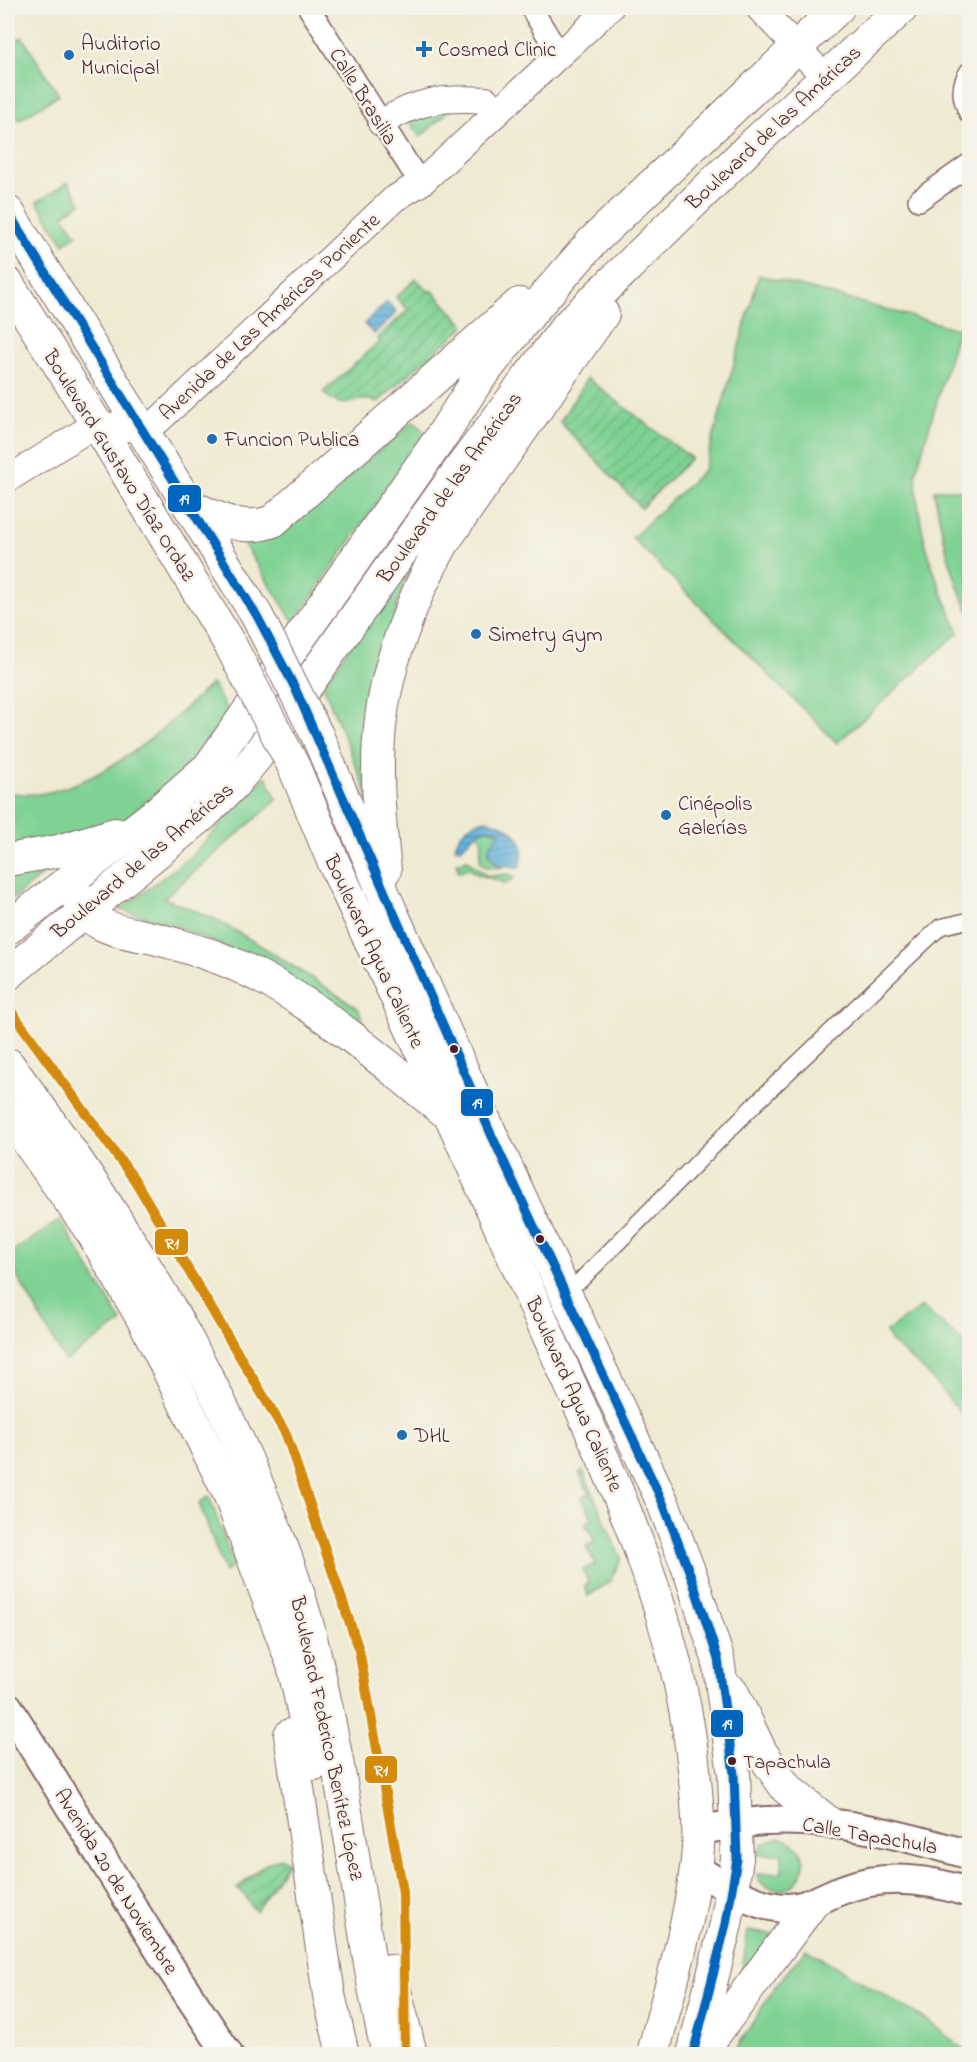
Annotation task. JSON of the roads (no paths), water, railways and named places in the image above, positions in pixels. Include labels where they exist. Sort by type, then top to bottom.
[{"type":"main road","name":"Boulevard de las Américas","points":[[8,928],[200,776],[218,756],[482,376],[560,277],[593,241],[838,8]]},
{"type":"main road","name":"Boulevard de las Américas","points":[[8,974],[204,814],[232,785],[257,756],[485,459],[567,326],[669,224],[902,8]]},
{"type":"main road","name":"Boulevard Gustavo Díaz Ordaz","points":[[8,212],[256,616],[317,735]]},
{"type":"main road","points":[[189,505],[234,524],[255,526],[273,520],[593,241]]},
{"type":"main road","name":"Boulevard Gustavo Díaz Ordaz","points":[[8,284],[232,648],[294,767]]},
{"type":"main road","points":[[388,904],[379,816],[378,764],[386,687],[430,565],[485,459],[451,422],[429,404],[411,400]]},
{"type":"main road","name":"Boulevard Agua Caliente","points":[[317,735],[388,904],[491,1134],[663,1503],[691,1576],[718,1659],[734,1774],[737,1859],[732,1890],[693,2055]]},
{"type":"main road","name":"Boulevard Agua Caliente","points":[[294,767],[333,861],[618,1491],[672,1642],[690,1734],[699,1830],[696,1869],[653,2055]]},
{"type":"main road","points":[[8,860],[76,846],[138,826]]},
{"type":"main road","points":[[82,868],[76,891],[84,910],[104,927],[206,954],[246,969],[335,1025],[450,1116]]},
{"type":"main road","name":"Boulevard Federico Benítez López","points":[[8,1064],[74,1152],[173,1311],[246,1458],[295,1580],[314,1653],[341,1784],[372,1980],[388,2055]]},
{"type":"main road","name":"Boulevard Federico Benítez López","points":[[8,1114],[93,1234],[145,1323],[230,1494],[260,1572],[293,1665],[310,1737],[365,2055]]},
{"type":"main road","points":[[260,1572],[279,1660],[329,1995],[343,2055]]},
{"type":"main road","points":[[295,1580],[314,1605],[327,1637],[358,1777],[391,1974],[411,2055]]},
{"type":"main road","points":[[718,1659],[761,1752],[786,1788],[829,1823]]},
{"type":"main road","name":"Avenida 20 de Noviembre","points":[[10,1715],[228,2055]]},
{"type":"main road","name":"Calle Tapachula","points":[[699,1830],[767,1821],[829,1823],[906,1838],[969,1855]]},
{"type":"main road","name":"Calle Tapachula","points":[[696,1869],[732,1890],[772,1906],[788,1908],[812,1905],[844,1889],[888,1878],[939,1882],[969,1893]]},
{"type":"main road","points":[[700,2055],[812,1905]]},
{"type":"street","name":"Calle Brasilia","points":[[309,8],[416,176]]},
{"type":"street","points":[[531,8],[556,47]]},
{"type":"street","name":"Avenida de Las Américas Poniente","points":[[416,176],[556,47],[587,8]]},
{"type":"street","name":"Avenida de Las Américas Poniente","points":[[143,430],[159,420],[394,199],[486,100],[610,8]]},
{"type":"street","points":[[759,8],[826,78]]},
{"type":"street","points":[[969,73],[964,82],[964,99],[969,113]]},
{"type":"street","points":[[381,123],[416,104],[457,98],[486,100]]},
{"type":"street","points":[[919,201],[969,164]]},
{"type":"street","points":[[8,478],[96,424],[143,430]]},
{"type":"street","points":[[580,1281],[755,1104],[940,927],[969,920]]},
{"type":"water","points":[[387,302],[397,312],[374,334],[364,324]]},
{"type":"water","points":[[485,820],[503,825],[516,835],[522,849],[519,868],[499,864],[492,859],[489,847],[500,832],[494,829],[488,828],[478,832],[460,849],[455,848],[466,829]]},
{"type":"place","name":"Cosmed Clinic","points":[[424,49]]},
{"type":"place","name":"Auditorio Municipal","points":[[69,55]]},
{"type":"place","name":"Funcion Publica","points":[[212,439]]},
{"type":"place","name":"Simetry Gym","points":[[476,634]]},
{"type":"place","name":"Cinépolis Galerías","points":[[666,815]]},
{"type":"place","name":"DHL","points":[[402,1435]]},
{"type":"place","name":"Tapachula","points":[[732,1761]]}]
